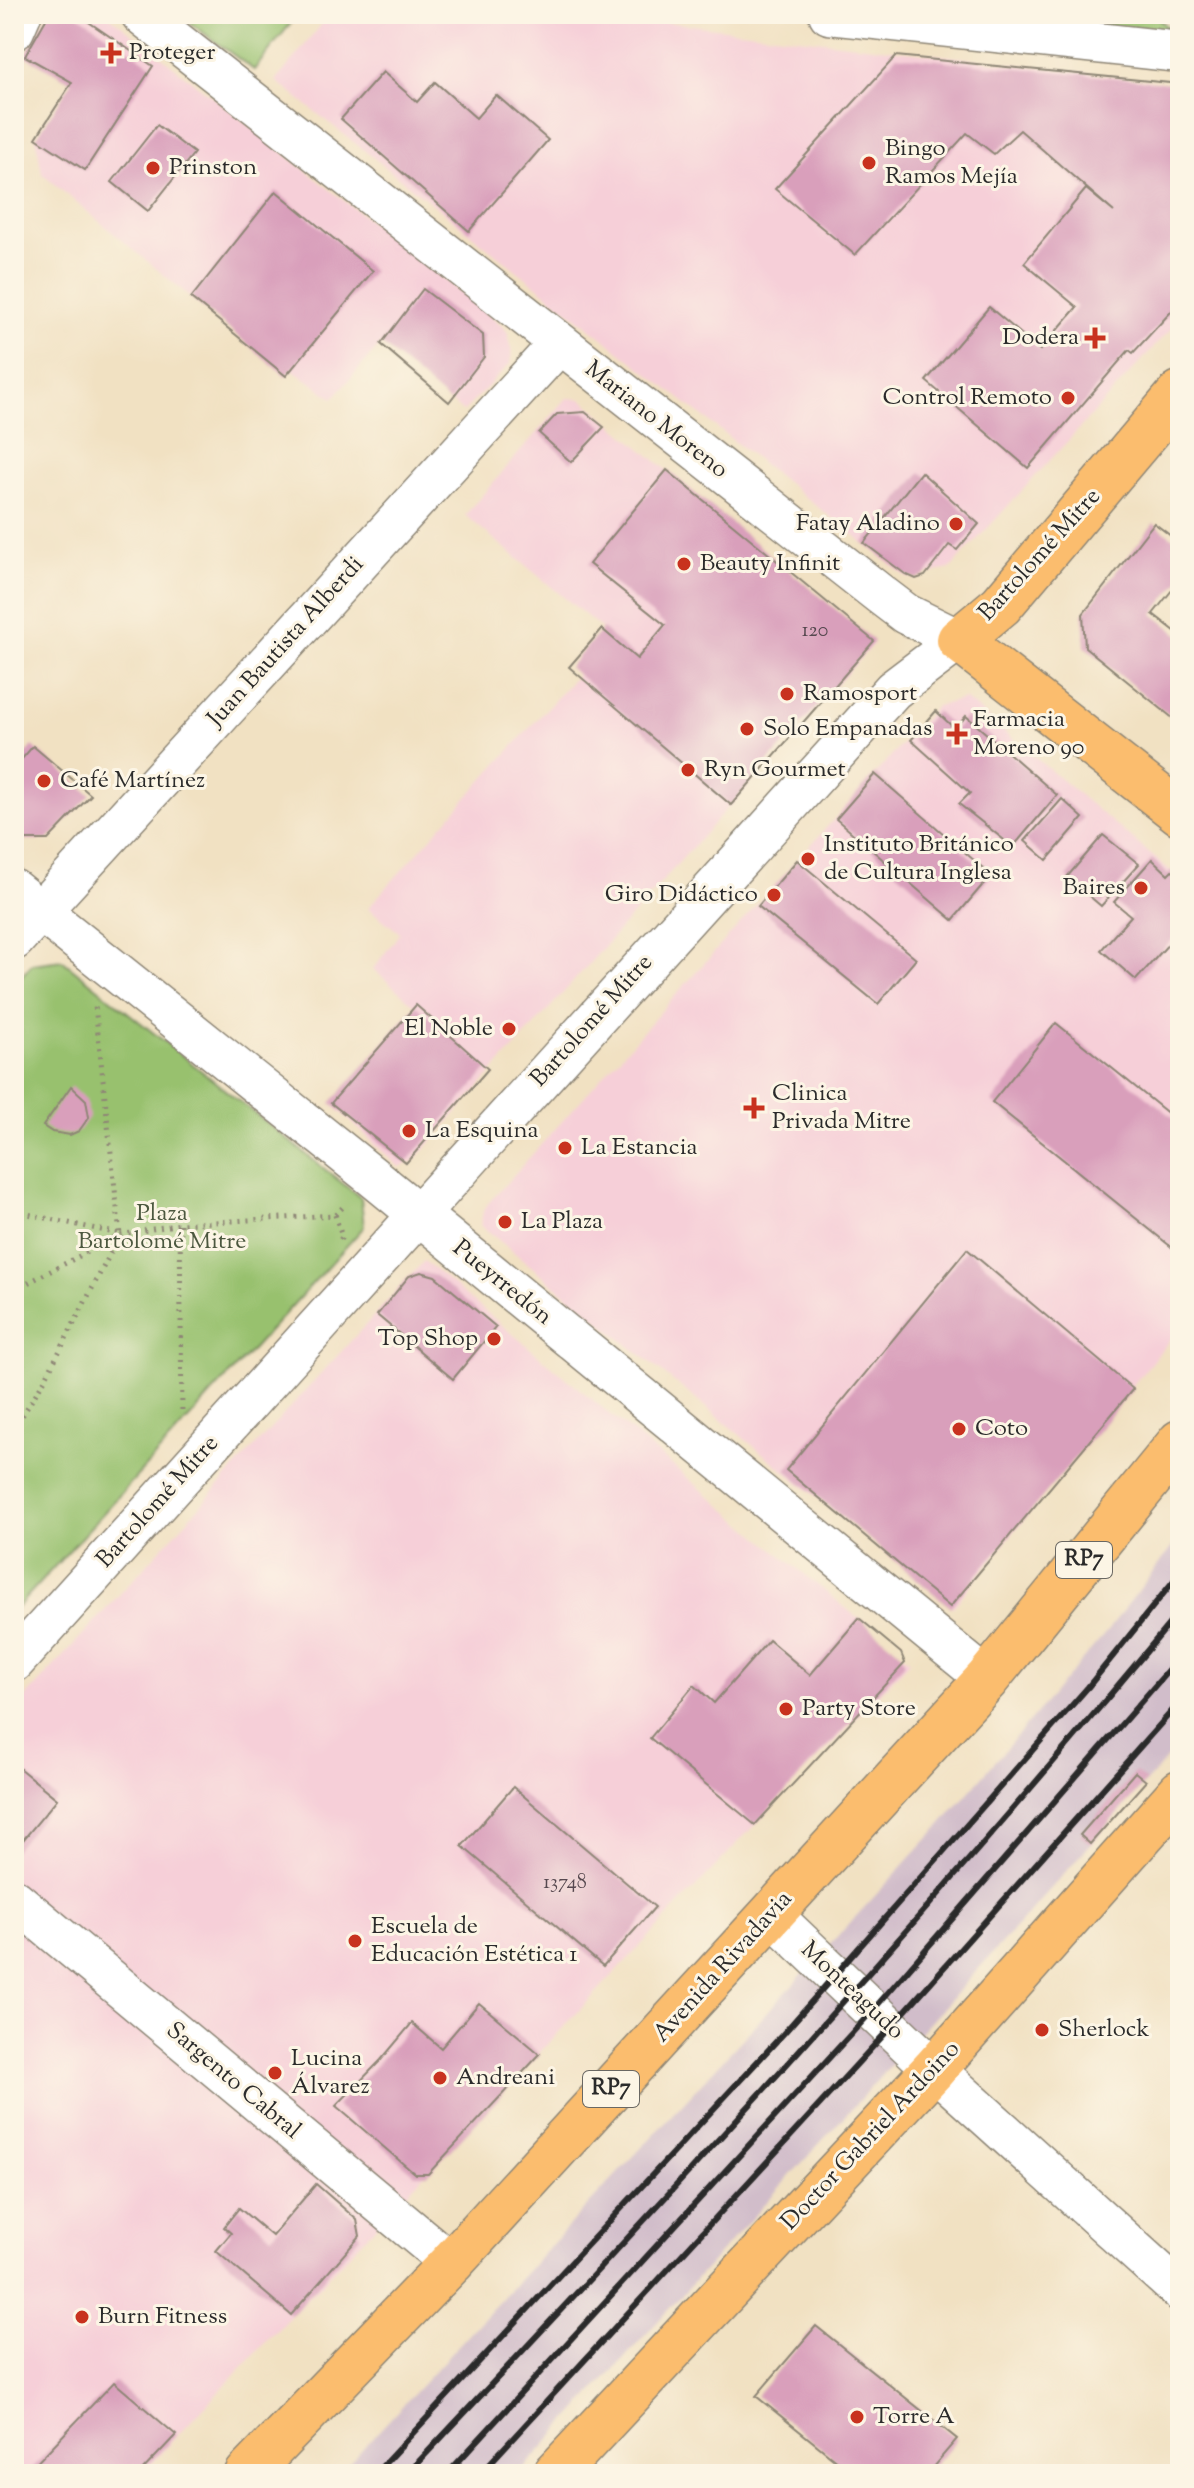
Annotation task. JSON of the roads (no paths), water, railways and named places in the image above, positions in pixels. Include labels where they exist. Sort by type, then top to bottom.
[{"type":"main road","name":"Bartolomé Mitre","points":[[959,640],[1001,605],[1180,393]]},
{"type":"main road","name":"Mariano Moreno","points":[[959,640],[1180,813]]},
{"type":"main road","name":"Avenida Rivadavia","points":[[247,2474],[451,2263],[987,1679],[1180,1442]]},
{"type":"main road","name":"Doctor Gabriel Ardoino","points":[[555,2474],[934,2069],[1180,1792]]},
{"type":"street","points":[[14,30],[21,14]]},
{"type":"street","name":"Mariano Moreno","points":[[141,14],[906,614],[959,640]]},
{"type":"street","points":[[829,14],[918,19],[1180,52]]},
{"type":"street","name":"Juan Bautista Alberdi","points":[[23,914],[559,344]]},
{"type":"street","name":"Bartolomé Mitre","points":[[14,1662],[893,690],[959,640]]},
{"type":"street","name":"Pueyrredón","points":[[23,914],[89,949],[418,1213],[987,1679]]},
{"type":"street","name":"Sargento Cabral","points":[[14,1899],[451,2263]]},
{"type":"street","name":"Monteagudo","points":[[771,1914],[934,2069],[1180,2291]]},
{"type":"railway","points":[[375,2474],[783,2034],[1088,1687],[1180,1573]]},
{"type":"railway","points":[[407,2474],[801,2049],[993,1832],[1180,1611]]},
{"type":"railway","points":[[447,2474],[873,2010],[1180,1657]]},
{"type":"railway","points":[[480,2474],[891,2027],[1180,1702]]},
{"type":"place","name":"Proteger","points":[[111,53]]},
{"type":"place","name":"Bingo Ramos Mejía","points":[[869,163]]},
{"type":"place","name":"Prinston","points":[[153,168]]},
{"type":"place","name":"Dodera","points":[[1095,338]]},
{"type":"place","name":"Control Remoto","points":[[1068,398]]},
{"type":"place","name":"Fatay Aladino","points":[[956,524]]},
{"type":"place","name":"Beauty Infinit","points":[[684,564]]},
{"type":"place","name":"Ramosport","points":[[787,694]]},
{"type":"place","name":"Solo Empanadas","points":[[747,729]]},
{"type":"place","name":"Farmacia Moreno 90","points":[[957,734]]},
{"type":"place","name":"Ryn Gourmet","points":[[688,770]]},
{"type":"place","name":"Café Martínez","points":[[44,781]]},
{"type":"place","name":"Instituto Británico de Cultura Inglesa","points":[[808,859]]},
{"type":"place","name":"Baires","points":[[1141,888]]},
{"type":"place","name":"Giro Didáctico","points":[[774,895]]},
{"type":"place","name":"El Noble","points":[[509,1029]]},
{"type":"place","name":"Clinica Privada Mitre","points":[[754,1108]]},
{"type":"place","name":"La Esquina","points":[[409,1131]]},
{"type":"place","name":"La Estancia","points":[[565,1148]]},
{"type":"place","name":"La Plaza","points":[[505,1222]]},
{"type":"place","name":"Top Shop","points":[[494,1339]]},
{"type":"place","name":"Coto","points":[[959,1429]]},
{"type":"place","name":"Party Store","points":[[786,1709]]},
{"type":"place","name":"Escuela de Educación Estética 1","points":[[355,1941]]},
{"type":"place","name":"Sherlock","points":[[1042,2030]]},
{"type":"place","name":"Lucina Álvarez","points":[[275,2073]]},
{"type":"place","name":"Andreani","points":[[440,2078]]},
{"type":"place","name":"Burn Fitness","points":[[82,2317]]},
{"type":"place","name":"Torre A","points":[[857,2417]]},
{"type":"park label","name":"Plaza Bartolomé Mitre","points":[[162,1228]]}]
